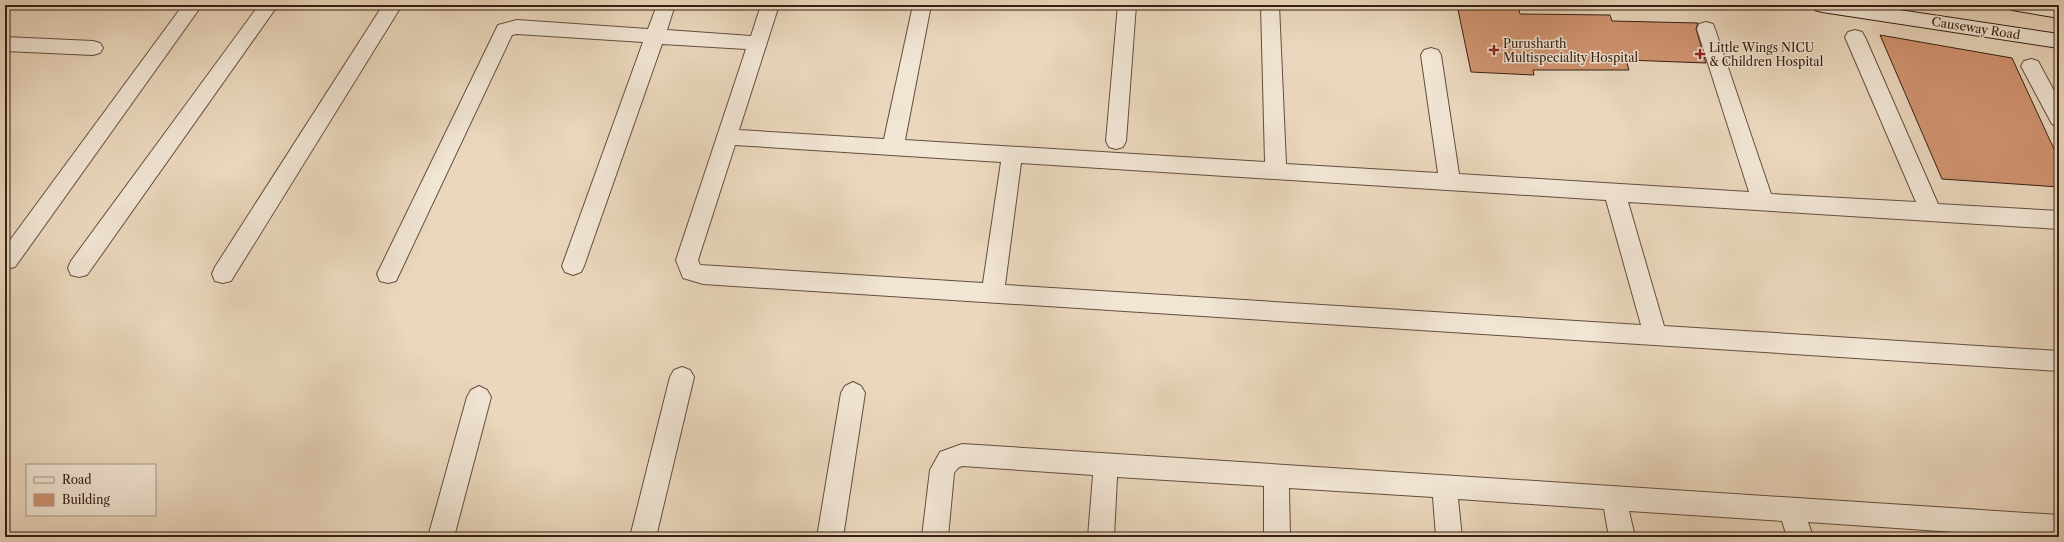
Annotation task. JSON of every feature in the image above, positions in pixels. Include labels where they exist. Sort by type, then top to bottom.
[{"type":"street","points":[[8,261],[193,5]]},
{"type":"street","points":[[79,268],[269,5]]},
{"type":"street","points":[[223,274],[393,5]]},
{"type":"street","points":[[573,266],[666,5]]},
{"type":"street","points":[[770,5],[687,260],[691,271],[703,275],[2059,361]]},
{"type":"street","points":[[893,147],[922,5]]},
{"type":"street","points":[[1116,142],[1127,5]]},
{"type":"street","points":[[1270,5],[1276,171]]},
{"type":"street","name":"Causeway Road","points":[[1822,5],[2059,41]]},
{"type":"street","points":[[2019,5],[2059,11]]},
{"type":"street","points":[[388,274],[505,30],[516,27],[656,35],[758,43]]},
{"type":"street","points":[[1706,29],[1763,202]]},
{"type":"street","points":[[1855,37],[1931,213]]},
{"type":"street","points":[[5,44],[93,48]]},
{"type":"street","points":[[1431,55],[1450,182]]},
{"type":"street","points":[[2030,66],[2059,119]]},
{"type":"street","points":[[727,137],[2059,220]]},
{"type":"street","points":[[993,294],[1012,155]]},
{"type":"street","points":[[1615,193],[1655,335]]},
{"type":"street","points":[[643,537],[682,378]]},
{"type":"street","points":[[830,537],[853,393]]},
{"type":"street","points":[[441,537],[479,397]]},
{"type":"street","points":[[935,537],[942,470],[949,460],[962,455],[1792,510],[1971,529],[2059,527]]},
{"type":"street","points":[[1101,537],[1106,465]]},
{"type":"street","points":[[1276,476],[1277,537]]},
{"type":"street","points":[[1444,487],[1449,537]]},
{"type":"street","points":[[1614,498],[1622,537]]},
{"type":"street","points":[[1792,510],[1800,537]]},
{"type":"building","points":[[1457,5],[1518,7],[1520,14],[1610,15],[1612,21],[1698,23],[1696,29],[1706,63],[1626,60],[1629,70],[1533,70],[1534,75],[1471,72]]},
{"type":"building","points":[[1880,35],[2012,58],[2059,160],[2059,187],[1942,179]]},
{"type":"place","name":"Purusharth Multispeciality Hospital","points":[[1494,50]]},
{"type":"place","name":"Little Wings NICU & Children Hospital","points":[[1700,54]]}]
